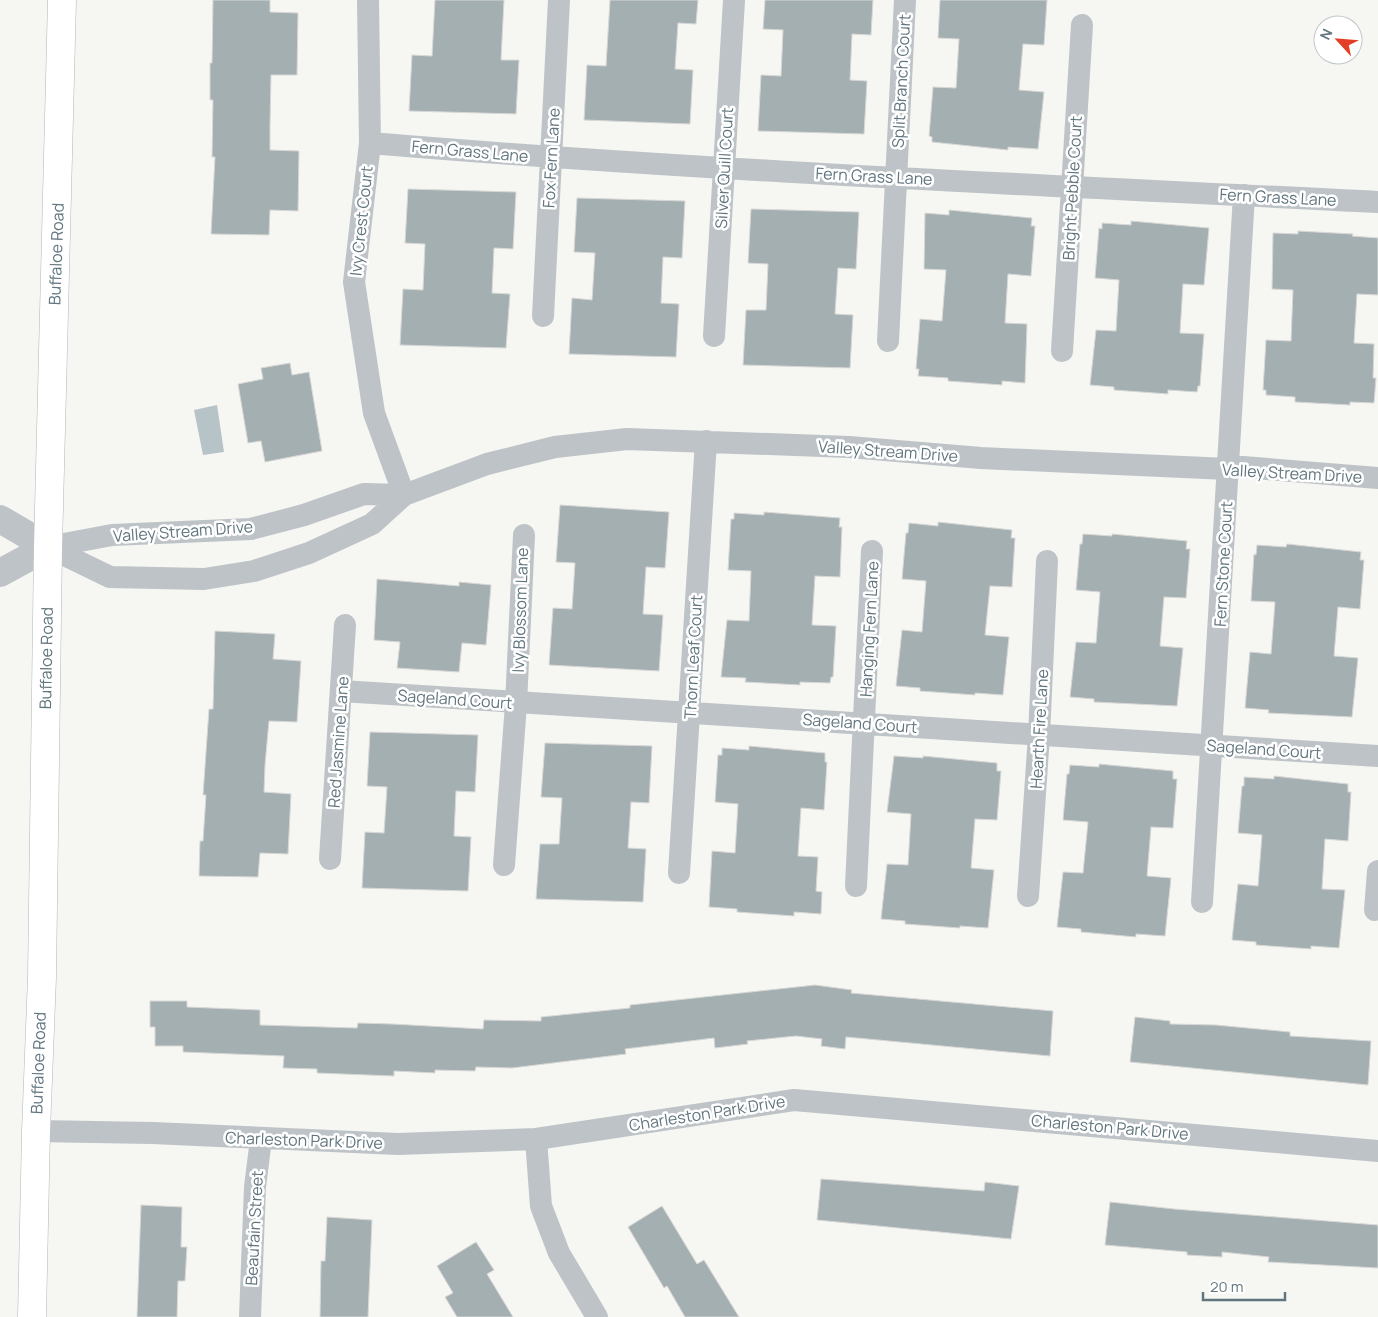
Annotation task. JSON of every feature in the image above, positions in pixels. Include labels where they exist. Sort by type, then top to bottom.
[{"type":"main road","name":"Buffaloe Road","points":[[32,1317],[42,977],[48,547],[62,0]]},
{"type":"street","name":"Ivy Crest Court","points":[[368,0],[370,143],[354,282],[374,414],[404,495]]},
{"type":"street","name":"Fox Fern Lane","points":[[543,316],[559,0]]},
{"type":"street","name":"Silver Quill Court","points":[[714,336],[734,0]]},
{"type":"street","name":"Split Branch Court","points":[[888,341],[905,0]]},
{"type":"street","name":"Bright Pebble Court","points":[[1062,351],[1082,25]]},
{"type":"street","name":"Fern Grass Lane","points":[[370,143],[551,158],[1378,202]]},
{"type":"street","name":"Fern Stone Court","points":[[1202,902],[1213,745],[1244,195]]},
{"type":"street","name":"Valley Stream Drive","points":[[0,520],[48,547],[110,577],[204,579],[254,571],[309,553],[372,524],[404,495],[487,464],[555,447],[627,439],[849,447],[981,458],[1228,469],[1243,467],[1378,478]]},
{"type":"street","name":"Thorn Leaf Court","points":[[678,873],[690,713],[706,442]]},
{"type":"street","name":"Valley Stream Drive","points":[[0,573],[48,547],[112,535],[251,529],[304,515],[364,494],[404,495]]},
{"type":"street","name":"Ivy Blossom Lane","points":[[504,864],[516,704],[524,534]]},
{"type":"street","name":"Hanging Fern Lane","points":[[856,886],[872,551]]},
{"type":"street","name":"Hearth Fire Lane","points":[[1028,896],[1039,735],[1047,561]]},
{"type":"street","name":"Red Jasmine Lane","points":[[330,859],[345,625]]},
{"type":"street","name":"Sageland Court","points":[[341,692],[1378,756]]},
{"type":"street","points":[[1375,910],[1378,871]]},
{"type":"street","name":"Charleston Park Drive","points":[[36,1131],[154,1133],[398,1144],[536,1139],[794,1100],[1378,1151]]},
{"type":"street","name":"Beaufain Street","points":[[250,1317],[255,1187],[261,1139]]},
{"type":"street","points":[[536,1139],[540,1206],[559,1253],[597,1317]]},
{"type":"shaded area","points":[[217,405],[224,452],[203,455],[194,410]]},
{"type":"building","points":[[213,0],[270,0],[270,12],[298,13],[297,75],[271,75],[270,150],[299,151],[298,211],[270,210],[269,235],[211,234],[215,157],[212,157],[213,100],[210,100]]},
{"type":"building","points":[[435,0],[504,0],[501,60],[519,60],[516,114],[409,111],[412,55],[432,56]]},
{"type":"building","points":[[610,0],[698,0],[696,24],[678,23],[675,69],[693,70],[690,124],[584,120],[587,65],[606,66]]},
{"type":"building","points":[[765,0],[873,0],[871,35],[852,34],[850,80],[867,81],[864,134],[758,131],[761,75],[781,76],[783,30],[763,29]]},
{"type":"building","points":[[940,0],[1047,0],[1044,45],[1023,44],[1019,90],[1044,92],[1038,149],[1008,147],[1008,150],[932,142],[932,137],[929,136],[933,87],[956,88],[959,39],[938,38]]},
{"type":"building","points":[[408,189],[516,192],[513,249],[494,248],[492,293],[510,294],[506,348],[400,345],[403,289],[423,290],[425,244],[405,243]]},
{"type":"building","points":[[577,198],[685,201],[682,258],[663,257],[661,303],[679,304],[676,357],[569,354],[572,298],[592,300],[595,253],[574,252]]},
{"type":"building","points":[[751,209],[859,212],[856,269],[838,268],[835,314],[853,315],[850,368],[743,365],[746,310],[766,310],[768,264],[748,263]]},
{"type":"building","points":[[949,210],[1032,218],[1031,226],[1035,226],[1031,276],[1008,274],[1005,323],[1027,324],[1025,383],[1002,381],[1002,385],[948,381],[948,378],[918,376],[919,369],[916,369],[920,319],[942,321],[946,270],[924,269],[925,213],[949,215]]},
{"type":"building","points":[[1131,221],[1209,228],[1204,285],[1183,284],[1180,333],[1204,334],[1200,386],[1198,386],[1197,392],[1168,390],[1168,394],[1114,390],[1114,387],[1090,385],[1096,330],[1116,331],[1119,280],[1095,278],[1099,228],[1102,229],[1102,223],[1131,225]]},
{"type":"building","points":[[1298,231],[1353,234],[1352,236],[1378,238],[1378,295],[1357,294],[1354,343],[1374,344],[1373,378],[1376,378],[1374,403],[1350,402],[1350,405],[1295,402],[1295,397],[1266,395],[1266,390],[1263,390],[1266,340],[1291,341],[1293,290],[1272,289],[1273,233],[1298,234]]},
{"type":"building","points":[[290,363],[292,375],[309,372],[322,451],[265,462],[261,441],[248,443],[238,384],[263,379],[261,368]]},
{"type":"building","points":[[560,505],[669,512],[665,568],[646,567],[643,614],[663,615],[659,671],[549,665],[553,608],[572,609],[575,563],[556,562]]},
{"type":"building","points":[[764,512],[840,518],[839,527],[842,527],[840,577],[815,576],[812,625],[836,626],[833,677],[831,677],[830,683],[800,682],[800,685],[745,682],[746,678],[721,677],[727,620],[749,621],[751,571],[728,570],[731,519],[734,519],[734,513],[764,515]]},
{"type":"building","points":[[938,522],[1012,530],[1011,538],[1015,538],[1012,587],[990,586],[985,635],[1009,637],[1003,695],[920,691],[920,688],[896,686],[902,630],[922,632],[926,581],[902,579],[906,533],[908,533],[909,523],[938,526]]},
{"type":"building","points":[[1083,534],[1112,536],[1112,534],[1187,541],[1186,549],[1190,549],[1186,598],[1164,597],[1160,646],[1183,648],[1177,706],[1094,702],[1094,699],[1070,697],[1076,642],[1096,643],[1100,592],[1076,590],[1080,544],[1082,544]]},
{"type":"building","points":[[1287,544],[1361,552],[1360,560],[1364,560],[1360,609],[1338,607],[1334,656],[1358,658],[1352,717],[1268,713],[1269,710],[1245,708],[1250,652],[1271,654],[1275,602],[1251,601],[1254,554],[1256,555],[1257,545],[1286,547]]},
{"type":"building","points":[[377,579],[459,586],[459,582],[491,585],[486,645],[462,643],[459,672],[397,668],[400,642],[374,640]]},
{"type":"building","points":[[215,631],[275,634],[273,659],[301,661],[297,722],[269,721],[265,765],[264,792],[291,794],[288,854],[260,853],[258,877],[199,876],[200,841],[203,841],[206,795],[203,795],[209,709],[213,709]]},
{"type":"building","points":[[370,732],[478,735],[475,792],[456,791],[454,836],[471,837],[468,891],[362,888],[365,832],[384,833],[387,787],[367,786]]},
{"type":"building","points":[[545,743],[652,746],[649,803],[631,802],[628,848],[646,849],[643,902],[536,899],[540,844],[559,844],[562,798],[541,797]]},
{"type":"building","points":[[749,746],[825,753],[825,762],[827,762],[824,810],[801,808],[798,856],[818,857],[816,891],[822,892],[821,914],[794,912],[794,916],[737,912],[737,909],[709,907],[712,851],[735,853],[738,804],[715,802],[718,755],[722,755],[722,748],[749,750]]},
{"type":"building","points":[[894,756],[923,758],[923,756],[997,763],[997,771],[1001,771],[997,820],[975,819],[971,868],[994,870],[988,928],[905,924],[905,921],[881,919],[887,864],[908,865],[911,814],[887,812]]},
{"type":"building","points":[[1099,764],[1173,771],[1173,779],[1177,779],[1173,828],[1151,827],[1147,876],[1171,878],[1165,936],[1136,934],[1136,937],[1081,932],[1081,929],[1057,927],[1063,872],[1083,873],[1088,822],[1063,820],[1067,774],[1069,774],[1070,765],[1099,767]]},
{"type":"building","points":[[1274,776],[1348,784],[1348,792],[1351,792],[1348,841],[1325,839],[1322,889],[1345,890],[1339,948],[1311,946],[1311,949],[1256,945],[1256,942],[1232,940],[1238,884],[1258,886],[1262,835],[1238,833],[1244,777],[1274,779]]},
{"type":"building","points":[[815,985],[852,990],[851,993],[1053,1011],[1050,1056],[846,1037],[845,1049],[821,1046],[822,1039],[796,1036],[747,1041],[748,1044],[715,1048],[714,1038],[625,1049],[626,1054],[512,1068],[476,1067],[475,1071],[435,1070],[435,1073],[394,1071],[394,1076],[317,1073],[317,1069],[283,1068],[284,1056],[183,1052],[183,1046],[155,1046],[155,1027],[150,1027],[150,1001],[187,1001],[187,1007],[260,1010],[260,1025],[357,1028],[358,1023],[483,1029],[484,1020],[541,1021],[541,1017],[630,1008],[630,1005]]},
{"type":"building","points":[[1135,1017],[1170,1021],[1170,1024],[1216,1025],[1290,1032],[1290,1036],[1371,1041],[1368,1085],[1130,1062]]},
{"type":"building","points":[[821,1179],[984,1191],[985,1182],[1019,1186],[1011,1239],[817,1220]]},
{"type":"building","points":[[1110,1202],[1174,1209],[1378,1225],[1378,1268],[1268,1262],[1269,1257],[1222,1252],[1222,1257],[1187,1255],[1187,1252],[1105,1245]]},
{"type":"building","points":[[141,1205],[182,1207],[181,1247],[187,1247],[185,1281],[178,1281],[177,1317],[137,1317]]},
{"type":"building","points":[[662,1206],[697,1264],[704,1260],[739,1317],[685,1317],[667,1286],[664,1288],[628,1227]]},
{"type":"building","points":[[327,1217],[372,1220],[368,1317],[320,1317],[321,1261],[325,1261]]},
{"type":"building","points":[[476,1242],[494,1270],[487,1274],[513,1317],[457,1317],[445,1297],[453,1293],[437,1266]]}]
